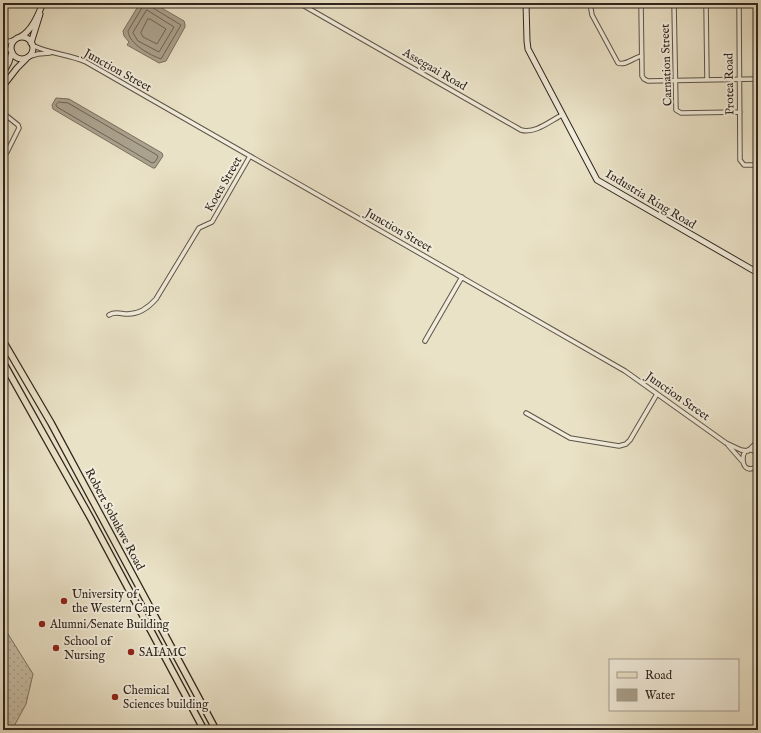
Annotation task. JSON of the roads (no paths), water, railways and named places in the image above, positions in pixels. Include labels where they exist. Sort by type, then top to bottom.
[{"type":"main road","name":"Robert Sobukwe Road","points":[[3,341],[51,423],[216,730]]},
{"type":"main road","name":"Robert Sobukwe Road","points":[[3,362],[90,517],[204,730]]},
{"type":"street","name":"Assegaai Road","points":[[299,3],[521,130],[533,130],[562,115]]},
{"type":"street","name":"Industria Ring Road","points":[[526,3],[527,47],[597,180],[758,273]]},
{"type":"street","points":[[590,3],[591,13],[618,63],[623,64],[642,56]]},
{"type":"street","points":[[642,3],[642,76],[644,79],[648,81],[758,79]]},
{"type":"street","name":"Carnation Street","points":[[674,3],[675,108],[678,112],[740,112]]},
{"type":"street","points":[[706,3],[707,80]]},
{"type":"street","name":"Protea Road","points":[[738,3],[740,160],[742,164],[758,165]]},
{"type":"street","points":[[3,73],[9,62],[12,52],[12,44],[23,36],[28,30],[42,4]]},
{"type":"street","points":[[3,86],[32,51],[32,44],[42,4]]},
{"type":"street","points":[[3,43],[26,38],[32,44]]},
{"type":"street","name":"Junction Street","points":[[32,44],[53,53],[86,62],[625,371],[726,443],[741,450],[754,451],[758,454]]},
{"type":"street","points":[[3,47],[12,52],[18,58],[27,58]]},
{"type":"street","name":"Junction Street","points":[[27,58],[38,54],[53,53]]},
{"type":"street","points":[[3,114],[19,128],[7,152]]},
{"type":"street","name":"Koets Street","points":[[109,315],[114,312],[130,314],[135,313],[152,304],[162,291],[199,228],[212,222],[250,156]]},
{"type":"street","points":[[425,341],[462,277]]},
{"type":"street","points":[[526,413],[570,438],[619,446],[626,444],[630,440],[657,394]]},
{"type":"street","points":[[742,461],[744,454],[758,441]]},
{"type":"street","name":"Junction Street","points":[[726,443],[745,466],[752,468]]},
{"type":"street","points":[[752,468],[758,465]]},
{"type":"street","points":[[752,468],[758,469]]},
{"type":"water","points":[[140,3],[153,3],[184,21],[185,27],[166,61],[159,63],[127,45],[129,42],[124,36],[123,31]]},
{"type":"water","points":[[56,98],[69,99],[162,153],[163,156],[155,168],[153,168],[53,109],[52,105]]},
{"type":"place","name":"University of the Western Cape","points":[[64,601]]},
{"type":"place","name":"Alumni/Senate Building","points":[[42,624]]},
{"type":"place","name":"School of Nursing","points":[[56,648]]},
{"type":"place","name":"SAIAMC","points":[[131,652]]},
{"type":"place","name":"Chemical Sciences building","points":[[115,697]]}]
